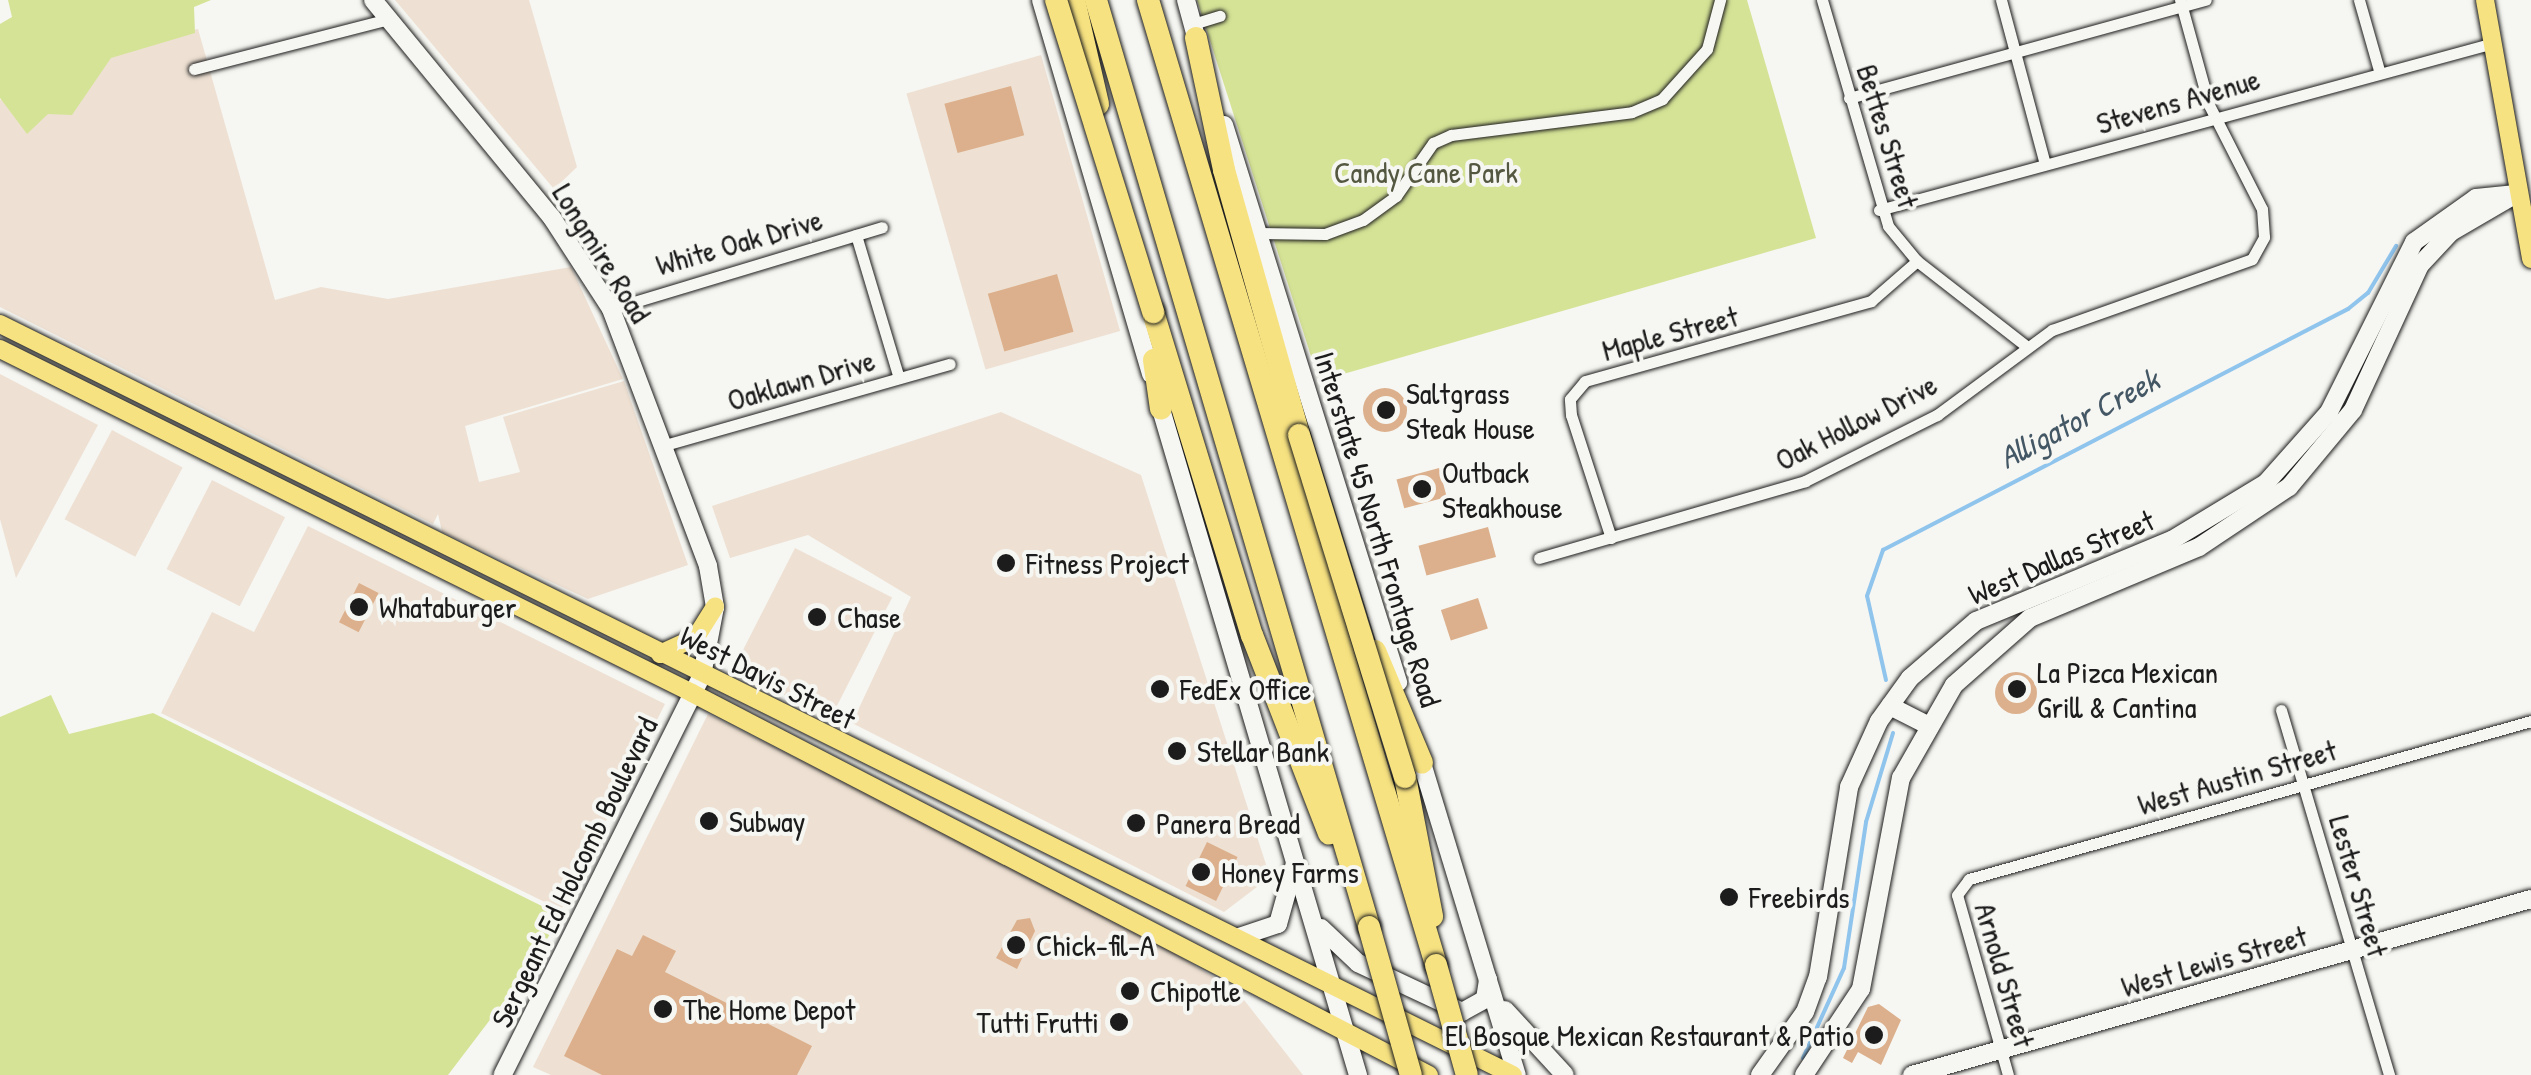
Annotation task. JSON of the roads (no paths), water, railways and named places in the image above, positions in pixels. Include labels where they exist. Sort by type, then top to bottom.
[{"type":"highway","points":[[1056,0],[1281,720],[1325,829],[1347,854]]},
{"type":"highway","points":[[1074,0],[1162,409]]},
{"type":"highway","points":[[1096,0],[1411,1075]]},
{"type":"highway","points":[[1148,0],[1467,1075]]},
{"type":"highway","points":[[1194,31],[1224,170],[1299,436],[1414,770],[1436,964]]},
{"type":"highway","points":[[1230,277],[1414,770]]},
{"type":"main road","name":"Longmire Road","points":[[373,0],[552,218],[611,308],[665,445],[716,607],[702,675],[692,693]]},
{"type":"main road","points":[[1041,0],[1358,1075]]},
{"type":"main road","name":"Interstate 45 North Frontage Road","points":[[1186,0],[1259,234],[1414,770],[1491,985],[1515,1075]]},
{"type":"main road","points":[[2485,0],[2490,44],[2524,193],[2531,258]]},
{"type":"main road","name":"West Dallas Street","points":[[1801,1075],[1861,989],[1895,801],[1925,724],[1962,676],[2015,628],[2244,510],[2278,497],[2336,435],[2362,372],[2420,265],[2451,232],[2524,193]]},
{"type":"main road","name":"West Davis Street","points":[[5,328],[1515,1075]]},
{"type":"main road","name":"West Davis Street","points":[[0,349],[692,693],[1430,1075]]},
{"type":"main road","name":"West Dallas Street","points":[[2244,510],[2308,442],[2362,372]]},
{"type":"main road","points":[[2278,497],[2308,442]]},
{"type":"main road","points":[[205,452],[223,446],[297,482],[325,487]]},
{"type":"main road","name":"West Dallas Street","points":[[1760,1075],[1778,1057],[1818,978],[1849,787],[1890,706],[1951,638],[2000,608],[2150,559]]},
{"type":"main road","points":[[660,654],[696,637],[716,607]]},
{"type":"main road","points":[[2000,608],[2015,628]]},
{"type":"main road","name":"Sergeant Ed Holcomb Boulevard","points":[[503,1075],[692,693]]},
{"type":"main road","points":[[1890,706],[1925,724]]},
{"type":"main road","points":[[1239,936],[1278,924],[1296,858]]},
{"type":"main road","name":"West Lewis Street","points":[[1912,1075],[2531,898]]},
{"type":"main road","points":[[1314,920],[1348,957],[1462,1012],[1485,999],[1491,985]]},
{"type":"main road","points":[[1491,985],[1523,1038],[1565,1075]]},
{"type":"main road","points":[[1778,1057],[1801,1075]]},
{"type":"street","points":[[1259,234],[1325,234],[1363,220],[1396,196],[1432,144],[1451,135],[1632,112],[1662,99],[1706,49],[1720,0]]},
{"type":"street","name":"Bettes Street","points":[[1822,0],[1880,210],[1916,261],[2025,345]]},
{"type":"street","points":[[2001,0],[2045,164]]},
{"type":"street","points":[[1849,98],[2015,54],[2181,3],[2206,0]]},
{"type":"street","points":[[2360,0],[2378,70]]},
{"type":"street","points":[[2181,3],[2216,116]]},
{"type":"street","points":[[1194,31],[1220,16]]},
{"type":"street","points":[[194,69],[389,19]]},
{"type":"street","name":"Stevens Avenue","points":[[1880,210],[2378,70],[2490,44]]},
{"type":"street","name":"Oak Hollow Drive","points":[[1540,558],[1805,480],[1938,414],[2025,345],[2089,314],[2252,260],[2264,236],[2262,210],[2216,116]]},
{"type":"street","name":"White Oak Drive","points":[[611,308],[882,227]]},
{"type":"street","points":[[856,235],[899,378]]},
{"type":"street","name":"Maple Street","points":[[1611,538],[1570,415],[1570,400],[1584,381],[1871,300],[1916,261]]},
{"type":"street","name":"Oaklawn Drive","points":[[665,445],[950,364]]},
{"type":"street","name":"Lester Street","points":[[2281,710],[2389,1075]]},
{"type":"street","name":"West Austin Street","points":[[1960,888],[2303,784],[2531,721]]},
{"type":"street","name":"Arnold Street","points":[[1960,888],[2008,1075]]},
{"type":"waterway","name":"Alligator Creek","points":[[1886,680],[1867,596],[1883,550],[2348,309],[2368,293],[2396,246]]},
{"type":"waterway","name":"Alligator Creek","points":[[1803,1058],[1844,968],[1866,822],[1893,733]]},
{"type":"place","name":"Saltgrass Steak House","points":[[1386,410]]},
{"type":"place","name":"Outback Steakhouse","points":[[1422,489]]},
{"type":"place","name":"Fitness Project","points":[[1006,563]]},
{"type":"place","name":"Whataburger","points":[[359,607]]},
{"type":"place","name":"Chase","points":[[817,617]]},
{"type":"place","name":"FedEx Office","points":[[1160,689]]},
{"type":"place","name":"La Pizca Mexican Grill & Cantina","points":[[2017,689]]},
{"type":"place","name":"Stellar Bank","points":[[1177,751]]},
{"type":"place","name":"Subway","points":[[709,821]]},
{"type":"place","name":"Panera Bread","points":[[1136,823]]},
{"type":"place","name":"Honey Farms","points":[[1201,872]]},
{"type":"place","name":"Freebirds","points":[[1729,897]]},
{"type":"place","name":"Chick-fil-A","points":[[1016,945]]},
{"type":"place","name":"Chipotle","points":[[1130,991]]},
{"type":"place","name":"The Home Depot","points":[[663,1009]]},
{"type":"place","name":"Tutti Frutti","points":[[1119,1022]]},
{"type":"place","name":"El Bosque Mexican Restaurant & Patio","points":[[1874,1035]]},
{"type":"park label","name":"Candy Cane Park","points":[[1426,172]]}]
